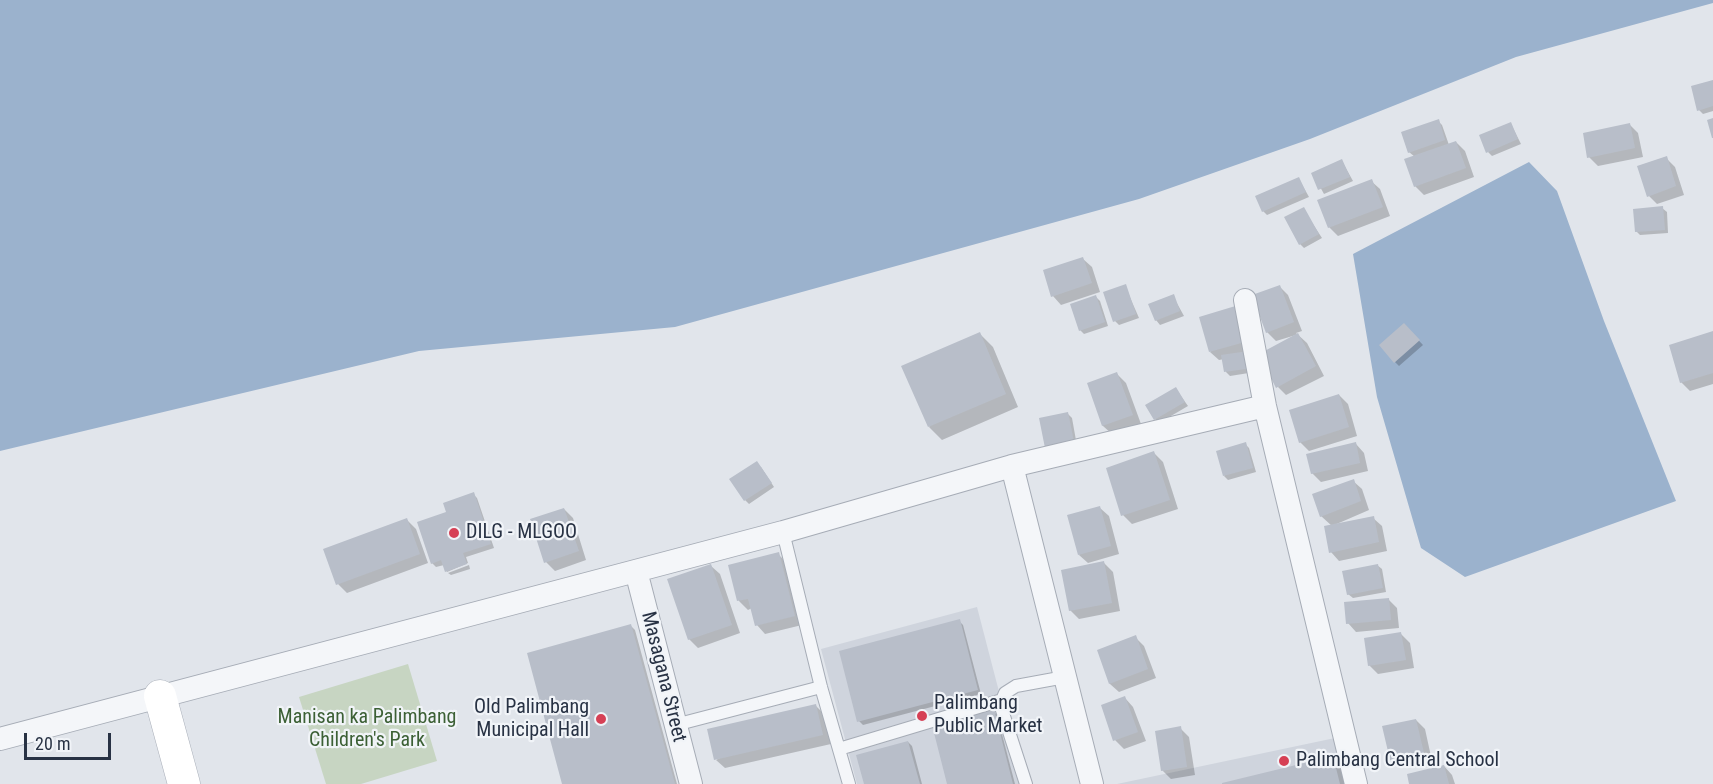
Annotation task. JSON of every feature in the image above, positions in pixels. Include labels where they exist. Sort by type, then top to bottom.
[{"type":"street","points":[[1245,300],[1265,406],[1356,784]]},
{"type":"street","points":[[0,739],[783,532],[1012,466],[1265,406]]},
{"type":"street","points":[[1012,466],[1092,784]]},
{"type":"street","name":"Masagana Street","points":[[636,571],[691,784]]},
{"type":"street","points":[[160,696],[184,784]]},
{"type":"lane","points":[[783,532],[821,687],[849,784]]},
{"type":"lane","points":[[1026,784],[1001,707],[1002,700],[1005,693],[1017,686],[1065,676]]},
{"type":"lane","points":[[675,725],[821,687]]},
{"type":"lane","points":[[839,749],[1002,700]]},
{"type":"shaded area","name":"Palimbang Public Market","points":[[977,607],[1023,784],[857,784],[821,649]]},
{"type":"shaded area","name":"Palimbang Central School","points":[[1335,738],[1347,784],[1117,784]]},
{"type":"green space","name":"Manisan ka Palimbang Children's Park","points":[[408,664],[437,761],[361,784],[326,784],[299,697]]},
{"type":"water","points":[[0,0],[1713,0],[1713,3],[1516,57],[1310,139],[1139,199],[675,327],[419,351],[0,451]]},
{"type":"water","points":[[1529,162],[1557,191],[1604,321],[1676,501],[1465,577],[1421,548],[1377,397],[1353,254]]},
{"type":"building","points":[[1713,80],[1713,106],[1697,111],[1691,86]]},
{"type":"building","points":[[1713,118],[1713,138],[1712,138],[1707,120]]},
{"type":"building","points":[[1439,119],[1445,140],[1408,153],[1401,132]]},
{"type":"building","points":[[1511,122],[1518,139],[1486,153],[1479,135]]},
{"type":"building","points":[[1630,123],[1635,148],[1587,158],[1583,133]]},
{"type":"building","points":[[1456,141],[1466,168],[1414,187],[1404,159]]},
{"type":"building","points":[[1667,156],[1676,186],[1647,197],[1637,166]]},
{"type":"building","points":[[1342,159],[1350,177],[1318,190],[1311,173]]},
{"type":"building","points":[[1299,177],[1306,192],[1262,212],[1255,196]]},
{"type":"building","points":[[1372,179],[1383,207],[1328,228],[1317,200]]},
{"type":"building","points":[[1663,206],[1665,230],[1635,232],[1633,209]]},
{"type":"building","points":[[1304,207],[1319,234],[1299,245],[1284,217]]},
{"type":"building","points":[[1083,257],[1092,283],[1051,297],[1043,270]]},
{"type":"building","points":[[1126,284],[1136,314],[1113,322],[1103,292]]},
{"type":"building","points":[[1280,285],[1294,322],[1266,333],[1252,295]]},
{"type":"building","points":[[1174,294],[1180,311],[1155,321],[1148,304]]},
{"type":"building","points":[[1096,295],[1105,322],[1079,331],[1070,304]]},
{"type":"building","points":[[1242,304],[1252,340],[1209,352],[1199,317]]},
{"type":"building","points":[[1404,323],[1420,340],[1394,363],[1379,345]]},
{"type":"building","points":[[1713,331],[1713,373],[1680,383],[1669,345]]},
{"type":"building","points":[[980,332],[1006,394],[928,427],[901,366]]},
{"type":"building","points":[[1298,333],[1316,366],[1276,388],[1259,354]]},
{"type":"building","points":[[1249,351],[1252,368],[1224,372],[1221,355]]},
{"type":"building","points":[[1117,372],[1133,415],[1102,426],[1087,383]]},
{"type":"building","points":[[1176,387],[1185,402],[1154,420],[1145,405]]},
{"type":"building","points":[[1339,394],[1349,427],[1299,443],[1289,410]]},
{"type":"building","points":[[1068,412],[1074,442],[1045,448],[1039,418]]},
{"type":"building","points":[[1246,442],[1253,468],[1223,476],[1216,451]]},
{"type":"building","points":[[1356,442],[1360,463],[1311,474],[1306,454]]},
{"type":"building","points":[[1154,451],[1170,500],[1121,516],[1106,468]]},
{"type":"building","points":[[757,461],[772,483],[744,501],[729,479]]},
{"type":"building","points":[[1354,479],[1361,501],[1320,517],[1312,494]]},
{"type":"building","name":"DILG - MLGOO","points":[[474,492],[491,544],[463,553],[467,564],[445,572],[441,560],[431,564],[417,522],[446,512],[443,503]]},
{"type":"building","points":[[1100,506],[1111,546],[1078,555],[1067,515]]},
{"type":"building","points":[[564,508],[579,551],[544,563],[530,519]]},
{"type":"building","points":[[1374,516],[1379,542],[1329,553],[1324,526]]},
{"type":"building","points":[[407,518],[420,554],[336,585],[323,549]]},
{"type":"building","points":[[779,552],[795,616],[755,626],[748,599],[737,601],[728,565]]},
{"type":"building","points":[[1104,561],[1112,603],[1069,611],[1061,570]]},
{"type":"building","points":[[711,564],[732,625],[688,640],[667,579]]},
{"type":"building","points":[[1378,564],[1383,588],[1347,595],[1342,571]]},
{"type":"building","points":[[1389,598],[1391,620],[1346,624],[1344,602]]},
{"type":"building","points":[[960,619],[978,690],[857,722],[839,651]]},
{"type":"building","name":"Old Palimbang Municipal Hall","points":[[631,624],[675,784],[562,784],[527,653]]},
{"type":"building","points":[[1401,632],[1406,660],[1368,666],[1364,638]]},
{"type":"building","points":[[1136,635],[1148,669],[1109,684],[1097,650]]},
{"type":"building","points":[[1125,696],[1138,732],[1113,741],[1101,705]]},
{"type":"building","points":[[816,704],[823,735],[714,760],[707,729]]},
{"type":"building","points":[[994,709],[1013,784],[947,784],[932,725]]},
{"type":"building","points":[[1416,719],[1424,753],[1390,760],[1382,726]]},
{"type":"building","points":[[1181,726],[1187,767],[1161,771],[1155,731]]},
{"type":"building","points":[[908,741],[920,784],[864,784],[856,755]]},
{"type":"building","points":[[1333,756],[1340,784],[1222,784],[1222,783]]},
{"type":"building","points":[[1444,765],[1449,784],[1409,784],[1407,774]]},
{"type":"place","name":"DILG - MLGOO","points":[[454,533]]},
{"type":"place","name":"Palimbang Public Market","points":[[922,716]]},
{"type":"place","name":"Old Palimbang Municipal Hall","points":[[601,719]]},
{"type":"place","name":"Palimbang Central School","points":[[1284,761]]}]
